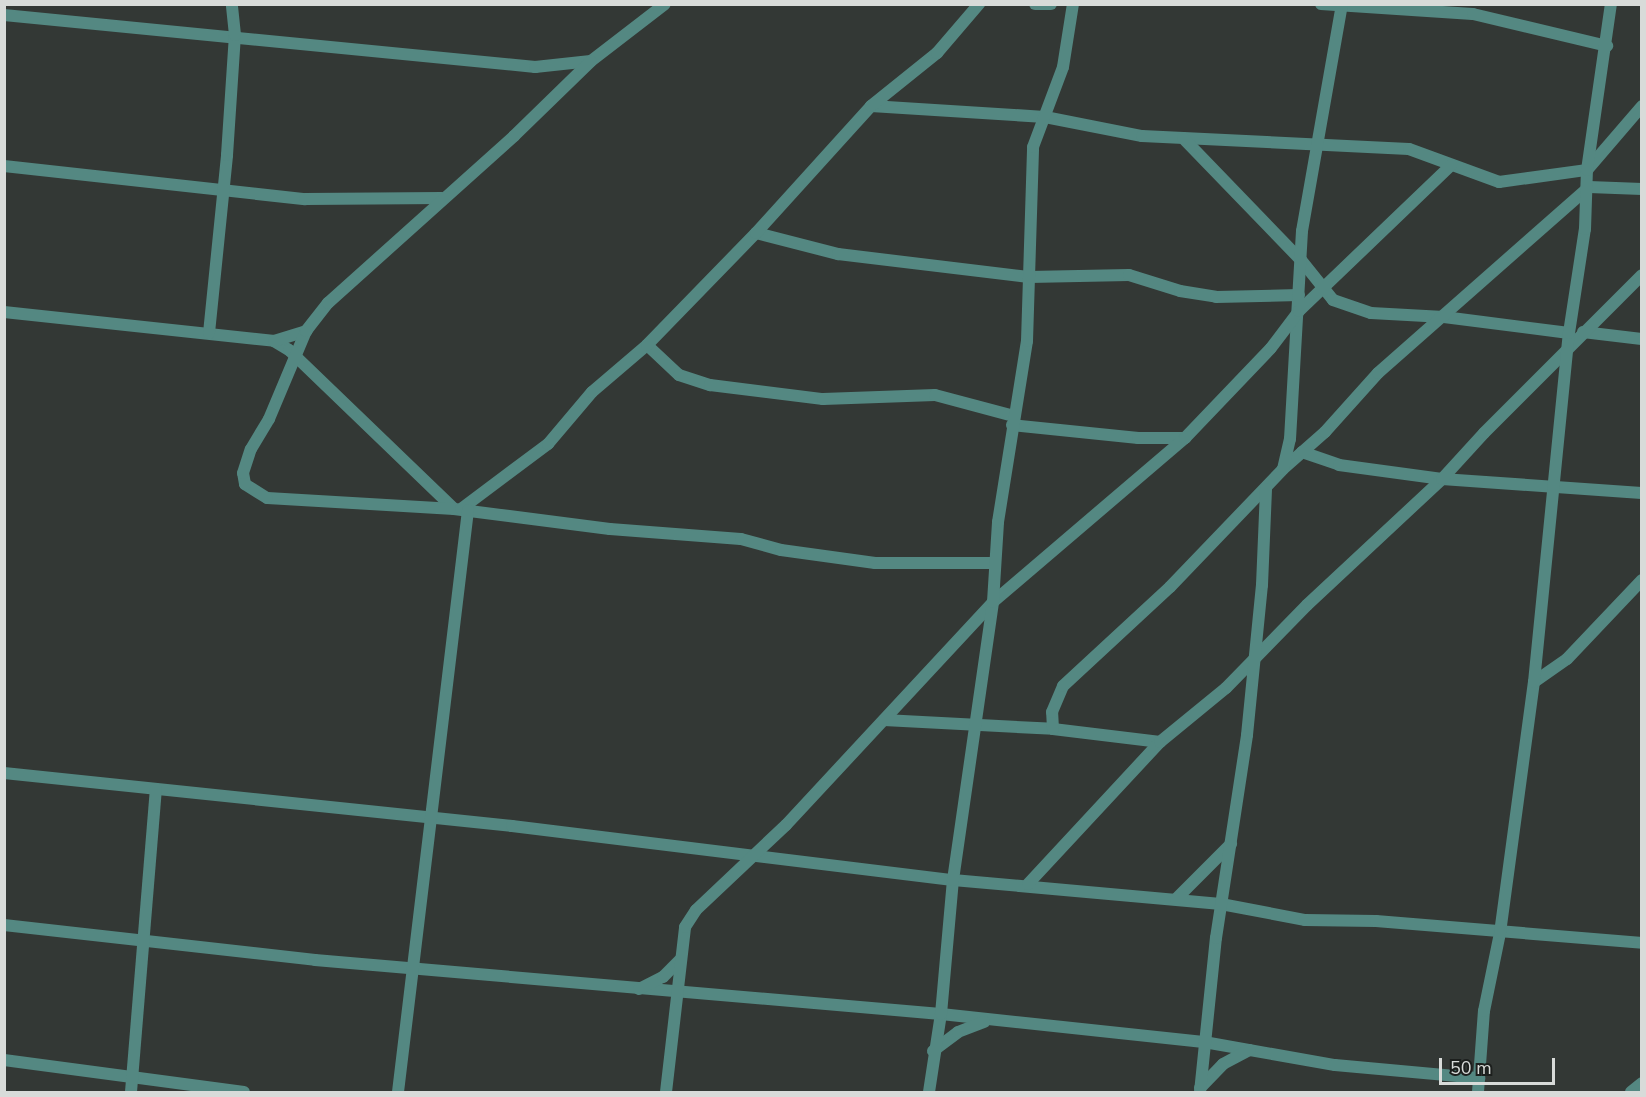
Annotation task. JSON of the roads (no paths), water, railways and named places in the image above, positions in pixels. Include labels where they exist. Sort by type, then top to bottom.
[{"type":"street","points":[[209,333],[235,35],[232,4]]},
{"type":"street","points":[[665,4],[591,61],[514,136],[346,284],[306,332],[270,419],[251,449],[243,473],[245,484],[267,498],[461,509],[610,529],[741,539],[781,550],[875,563],[994,562]]},
{"type":"street","points":[[398,1092],[431,818],[461,509],[548,444],[592,392],[647,345],[756,233],[871,106],[937,53],[979,4]]},
{"type":"street","points":[[1035,4],[1051,4]]},
{"type":"street","points":[[929,1092],[933,1051],[941,1014],[953,880],[978,724],[993,602],[994,562],[1013,420],[1027,341],[1033,147],[1064,67],[1073,4]]},
{"type":"street","points":[[1321,4],[1451,10],[1607,46]]},
{"type":"street","points":[[1478,1092],[1484,1011],[1500,933],[1520,767],[1534,682],[1567,350],[1589,188],[1587,170],[1607,46],[1611,4]]},
{"type":"street","points":[[1283,469],[1290,439],[1301,261],[1316,142],[1341,6]]},
{"type":"street","points":[[4,15],[235,35],[535,67],[591,61]]},
{"type":"street","points":[[871,106],[1045,117],[1114,132],[1183,138],[1316,142],[1409,149],[1499,182],[1587,170],[1641,106]]},
{"type":"street","points":[[1183,138],[1301,261],[1321,290],[1345,306],[1371,313],[1444,316],[1569,333]]},
{"type":"street","points":[[666,1092],[681,959],[689,918],[750,856],[786,825],[993,602],[1185,438],[1271,348],[1299,311],[1451,165]]},
{"type":"street","points":[[4,166],[305,199],[442,198]]},
{"type":"street","points":[[1053,729],[1052,712],[1063,686],[1170,587],[1378,373],[1589,188],[1641,189]]},
{"type":"street","points":[[756,233],[838,254],[1029,277],[1129,275],[1180,291],[1216,297],[1299,295]]},
{"type":"street","points":[[1028,884],[1160,742],[1252,661],[1442,479],[1583,332],[1641,276]]},
{"type":"street","points":[[4,312],[274,341],[306,332]]},
{"type":"street","points":[[1583,332],[1641,339]]},
{"type":"street","points":[[274,341],[297,358],[461,509]]},
{"type":"street","points":[[647,345],[679,375],[710,385],[823,399],[935,395],[1013,420],[1155,439],[1185,438]]},
{"type":"street","points":[[1302,452],[1339,465],[1442,479],[1641,493]]},
{"type":"street","points":[[1200,1090],[1221,904],[1247,735],[1252,661],[1262,585],[1266,489]]},
{"type":"street","points":[[1534,682],[1567,659],[1641,580]]},
{"type":"street","points":[[884,720],[1053,729],[1160,742]]},
{"type":"street","points":[[4,773],[431,818],[953,880],[1028,884],[1221,904],[1305,920],[1376,921],[1641,943]]},
{"type":"street","points":[[131,1092],[146,940],[156,789]]},
{"type":"street","points":[[1176,899],[1231,844]]},
{"type":"street","points":[[4,925],[414,969],[941,1014],[1204,1042],[1335,1065],[1479,1078]]},
{"type":"street","points":[[638,989],[663,977],[681,959]]},
{"type":"street","points":[[933,1051],[958,1032],[988,1020]]},
{"type":"street","points":[[1200,1090],[1223,1064],[1249,1050]]},
{"type":"street","points":[[4,1060],[244,1092]]},
{"type":"street","points":[[1631,1092],[1641,1083]]}]
